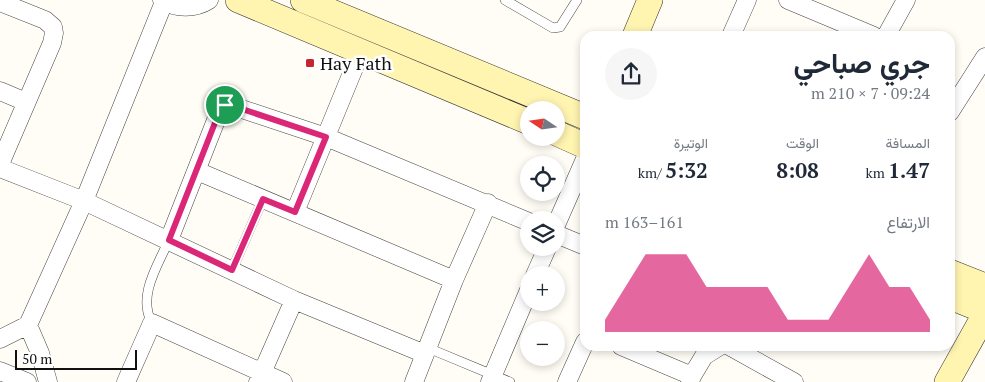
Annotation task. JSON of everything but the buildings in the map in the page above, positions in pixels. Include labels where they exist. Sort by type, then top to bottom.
[{"type":"main road","points":[[238,0],[520,118]]},
{"type":"main road","points":[[303,0],[580,115]]},
{"type":"main road","points":[[641,31],[650,0]]},
{"type":"main road","points":[[565,137],[580,144]]},
{"type":"main road","points":[[955,274],[985,286]]},
{"type":"main road","points":[[947,382],[985,313],[955,299]]},
{"type":"street","points":[[0,339],[28,325],[84,201],[163,1],[178,7],[193,7],[209,0]]},
{"type":"street","points":[[733,31],[747,0]]},
{"type":"street","points":[[788,0],[828,8],[866,31]]},
{"type":"street","points":[[889,31],[906,0]]},
{"type":"street","points":[[0,2],[44,20],[53,26],[54,33],[52,43],[0,164]]},
{"type":"street","points":[[295,212],[361,51]]},
{"type":"street","points":[[955,104],[985,57]]},
{"type":"street","points":[[0,91],[26,102]]},
{"type":"street","points":[[169,240],[220,110],[225,105],[230,105],[326,137],[520,218]]},
{"type":"street","points":[[0,168],[84,201],[294,300],[427,351]]},
{"type":"street","points":[[562,211],[580,170]]},
{"type":"street","points":[[197,171],[454,280]]},
{"type":"street","points":[[414,382],[454,280],[488,203]]},
{"type":"street","points":[[565,238],[580,244]]},
{"type":"street","points":[[260,378],[294,300]]},
{"type":"street","points":[[492,378],[520,311]]},
{"type":"street","points":[[126,382],[152,324],[260,378],[283,382]]},
{"type":"street","points":[[28,325],[40,353],[48,382]]},
{"type":"street","points":[[568,382],[581,351]]},
{"type":"street","points":[[632,351],[691,379],[704,356],[712,351]]},
{"type":"street","points":[[738,351],[794,382]]},
{"type":"street","points":[[0,371],[27,382]]},
{"type":"lane","points":[[505,0],[553,28],[560,27],[577,0]]},
{"type":"lane","points":[[232,270],[263,199]]},
{"type":"lane","points":[[152,324],[147,314],[146,297],[150,282],[169,240]]},
{"type":"lane","points":[[427,351],[492,378],[510,382]]},
{"type":"place","name":"Hay Fath","points":[[310,63]]},
{"type":"route","points":[[225,105],[230,105],[326,137],[295,212],[263,199],[232,270],[169,240],[220,110],[225,105]]}]
